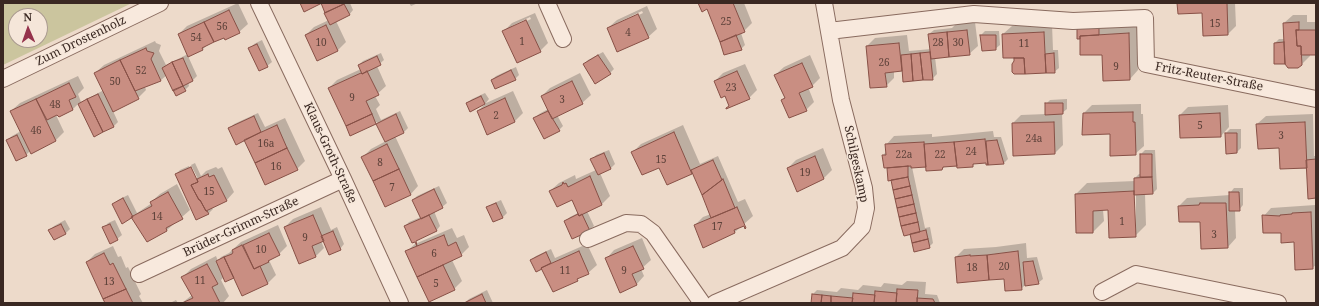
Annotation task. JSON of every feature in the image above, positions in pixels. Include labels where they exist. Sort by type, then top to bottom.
[{"type":"street","name":"Zum Drostenholz","points":[[3,79],[160,3]]},
{"type":"street","name":"Klaus-Groth-Straße","points":[[260,3],[400,303]]},
{"type":"street","points":[[547,3],[563,39]]},
{"type":"street","name":"Schilgeskamp","points":[[715,303],[842,248],[862,227],[866,208],[864,188],[841,100],[824,3]]},
{"type":"street","name":"Fritz-Reuter-Straße","points":[[829,31],[974,14],[1073,21],[1145,18],[1146,64],[1316,98]]},
{"type":"street","name":"Brüder-Grimm-Straße","points":[[139,274],[343,179]]},
{"type":"street","points":[[588,238],[626,223],[641,224],[654,233],[702,303]]},
{"type":"street","points":[[1102,292],[1136,274],[1278,303]]},
{"type":"shaded area","points":[[3,3],[132,3],[48,43],[48,8],[8,8],[8,48],[38,48],[3,65]]},
{"type":"building","points":[[300,3],[322,3],[304,12]]},
{"type":"building","points":[[321,3],[343,3],[344,4],[325,13]]},
{"type":"building","points":[[698,3],[733,3],[745,32],[720,42],[707,9],[702,12]]},
{"type":"building","points":[[1177,3],[1227,3],[1228,35],[1203,36],[1202,13],[1178,14]]},
{"type":"building","points":[[344,4],[350,15],[330,25],[324,13]]},
{"type":"building","points":[[229,10],[240,33],[225,40],[224,38],[214,42],[204,22]]},
{"type":"building","points":[[638,14],[649,38],[617,52],[607,28]]},
{"type":"building","points":[[526,20],[541,52],[517,63],[502,31]]},
{"type":"building","points":[[204,22],[214,42],[202,48],[203,50],[188,57],[178,34]]},
{"type":"building","points":[[1299,22],[1299,30],[1296,30],[1297,46],[1301,46],[1302,65],[1298,68],[1288,68],[1285,64],[1283,23]]},
{"type":"building","points":[[326,25],[338,51],[317,61],[305,35]]},
{"type":"building","points":[[1077,25],[1099,25],[1099,35],[1080,36],[1080,39],[1077,39]]},
{"type":"building","points":[[967,30],[970,55],[949,57],[947,32]]},
{"type":"building","points":[[1296,30],[1316,30],[1316,55],[1301,55],[1301,46],[1297,46]]},
{"type":"building","points":[[947,32],[949,57],[931,59],[928,34]]},
{"type":"building","points":[[1044,32],[1046,73],[1025,74],[1024,58],[1003,58],[1002,34]]},
{"type":"building","points":[[1129,33],[1130,80],[1103,81],[1102,55],[1080,55],[1080,36]]},
{"type":"building","points":[[736,35],[742,50],[724,55],[720,42]]},
{"type":"building","points":[[980,35],[996,35],[996,50],[982,51]]},
{"type":"building","points":[[1284,42],[1285,64],[1274,64],[1274,43]]},
{"type":"building","points":[[899,43],[902,71],[885,73],[887,87],[870,88],[866,46]]},
{"type":"building","points":[[257,44],[268,67],[259,71],[248,48]]},
{"type":"building","points":[[146,48],[147,51],[154,53],[151,59],[161,81],[135,91],[120,60]]},
{"type":"building","points":[[930,52],[933,80],[923,80],[920,53]]},
{"type":"building","points":[[920,53],[923,80],[913,81],[911,54]]},
{"type":"building","points":[[1054,53],[1055,73],[1046,73],[1045,54]]},
{"type":"building","points":[[911,54],[913,81],[903,82],[901,55]]},
{"type":"building","points":[[598,55],[611,74],[595,84],[583,64]]},
{"type":"building","points":[[377,56],[381,65],[362,74],[358,65]]},
{"type":"building","points":[[183,58],[193,81],[183,86],[172,62]]},
{"type":"building","points":[[1014,58],[1024,58],[1025,74],[1014,74],[1012,72]]},
{"type":"building","points":[[120,60],[139,99],[113,112],[94,73]]},
{"type":"building","points":[[172,62],[183,86],[173,91],[162,68]]},
{"type":"building","points":[[802,63],[813,87],[799,93],[807,111],[789,118],[781,100],[785,98],[774,75]]},
{"type":"building","points":[[511,70],[516,80],[495,89],[491,80]]},
{"type":"building","points":[[367,71],[379,95],[366,101],[372,114],[346,126],[328,88]]},
{"type":"building","points":[[737,71],[750,99],[726,109],[729,106],[725,96],[721,98],[714,81]]},
{"type":"building","points":[[572,81],[583,104],[552,119],[541,96]]},
{"type":"building","points":[[69,83],[76,97],[69,100],[73,110],[59,117],[57,115],[47,120],[36,99]]},
{"type":"building","points":[[183,86],[186,91],[176,96],[173,90]]},
{"type":"building","points":[[98,94],[114,127],[103,132],[87,99]]},
{"type":"building","points":[[481,96],[485,104],[470,112],[466,103]]},
{"type":"building","points":[[505,98],[515,122],[487,135],[477,111]]},
{"type":"building","points":[[36,99],[56,141],[31,154],[10,111]]},
{"type":"building","points":[[87,99],[103,132],[94,137],[78,104]]},
{"type":"building","points":[[1045,103],[1063,103],[1063,114],[1045,115]]},
{"type":"building","points":[[548,111],[560,131],[544,139],[533,118]]},
{"type":"building","points":[[1133,112],[1133,122],[1135,122],[1136,155],[1110,156],[1110,134],[1082,135],[1083,113]]},
{"type":"building","points":[[1220,113],[1221,137],[1180,138],[1179,115]]},
{"type":"building","points":[[372,114],[376,124],[350,136],[346,126]]},
{"type":"building","points":[[396,114],[404,133],[385,142],[376,124]]},
{"type":"building","points":[[254,116],[261,132],[236,145],[228,128]]},
{"type":"building","points":[[1054,122],[1055,154],[1013,156],[1012,123]]},
{"type":"building","points":[[1305,122],[1307,168],[1280,169],[1279,148],[1258,149],[1256,124]]},
{"type":"building","points":[[277,125],[287,148],[255,163],[244,140]]},
{"type":"building","points":[[674,132],[692,174],[667,185],[659,168],[642,175],[631,152]]},
{"type":"building","points":[[1225,133],[1237,133],[1237,153],[1226,154]]},
{"type":"building","points":[[17,135],[27,156],[16,161],[6,140]]},
{"type":"building","points":[[985,139],[988,165],[986,165],[986,163],[973,164],[973,167],[957,168],[954,142]]},
{"type":"building","points":[[997,140],[1004,164],[988,165],[986,141]]},
{"type":"building","points":[[924,142],[926,167],[911,168],[911,166],[884,168],[882,155],[886,155],[885,144]]},
{"type":"building","points":[[954,142],[957,166],[943,167],[942,170],[926,171],[924,144]]},
{"type":"building","points":[[387,144],[399,169],[373,181],[361,157]]},
{"type":"building","points":[[287,148],[298,170],[265,185],[255,163]]},
{"type":"building","points":[[604,153],[611,169],[598,175],[590,159]]},
{"type":"building","points":[[1140,154],[1152,154],[1152,177],[1140,177]]},
{"type":"building","points":[[815,156],[824,179],[797,192],[787,168]]},
{"type":"building","points":[[1316,159],[1316,198],[1308,199],[1306,160]]},
{"type":"building","points":[[713,160],[722,180],[702,195],[691,170]]},
{"type":"building","points":[[908,166],[908,177],[888,181],[887,168]]},
{"type":"building","points":[[191,167],[198,182],[191,185],[209,214],[196,220],[175,174]]},
{"type":"building","points":[[399,169],[411,195],[385,207],[373,181]]},
{"type":"building","points":[[208,174],[209,177],[214,175],[227,201],[206,211],[191,185],[198,182],[197,179]]},
{"type":"building","points":[[590,176],[602,205],[579,216],[572,200],[557,207],[549,191],[562,185],[563,182],[564,184],[566,183],[568,187]]},
{"type":"building","points":[[908,177],[910,186],[893,190],[891,180]]},
{"type":"building","points":[[1152,177],[1153,194],[1134,195],[1134,178]]},
{"type":"building","points":[[723,179],[735,208],[711,218],[702,195]]},
{"type":"building","points":[[910,186],[912,195],[895,199],[893,190]]},
{"type":"building","points":[[434,189],[443,208],[421,219],[412,200]]},
{"type":"building","points":[[1134,191],[1136,237],[1109,238],[1108,210],[1093,211],[1093,233],[1076,233],[1075,194]]},
{"type":"building","points":[[168,192],[183,219],[166,228],[167,231],[147,242],[131,217],[152,206],[150,202]]},
{"type":"building","points":[[1229,192],[1239,192],[1240,211],[1229,211]]},
{"type":"building","points":[[912,195],[914,204],[897,208],[895,199]]},
{"type":"building","points":[[123,198],[133,217],[122,224],[112,204]]},
{"type":"building","points":[[496,203],[503,218],[493,222],[486,207]]},
{"type":"building","points":[[1200,203],[1226,203],[1228,248],[1201,249],[1200,222],[1179,222],[1178,206],[1199,205]]},
{"type":"building","points":[[914,204],[916,213],[899,217],[897,208]]},
{"type":"building","points":[[737,207],[746,228],[745,229],[744,226],[734,230],[735,233],[703,248],[694,225]]},
{"type":"building","points":[[1311,212],[1313,269],[1295,270],[1294,242],[1281,243],[1281,233],[1263,233],[1262,215],[1280,216],[1292,213]]},
{"type":"building","points":[[916,213],[918,222],[901,226],[899,217]]},
{"type":"building","points":[[578,214],[579,216],[582,214],[590,231],[572,239],[564,221]]},
{"type":"building","points":[[313,215],[324,241],[312,246],[316,257],[299,264],[284,227]]},
{"type":"building","points":[[429,215],[437,231],[416,241],[417,246],[415,242],[412,243],[404,226]]},
{"type":"building","points":[[918,222],[920,232],[904,236],[901,226]]},
{"type":"building","points":[[61,224],[66,234],[54,240],[48,230]]},
{"type":"building","points":[[110,224],[118,240],[110,244],[102,227]]},
{"type":"building","points":[[926,230],[928,239],[912,243],[910,234]]},
{"type":"building","points":[[333,231],[341,250],[329,255],[321,236]]},
{"type":"building","points":[[269,233],[280,255],[254,269],[243,245]]},
{"type":"building","points":[[444,235],[448,246],[456,242],[462,256],[417,277],[405,251]]},
{"type":"building","points":[[928,239],[930,248],[914,252],[912,243]]},
{"type":"building","points":[[242,245],[254,269],[260,266],[268,284],[242,296],[224,257],[232,254],[232,250]]},
{"type":"building","points":[[633,246],[644,269],[632,274],[637,285],[620,293],[605,258]]},
{"type":"building","points":[[579,251],[589,274],[577,279],[578,281],[553,292],[541,268]]},
{"type":"building","points":[[1018,251],[1022,290],[1005,291],[1004,279],[989,280],[987,255]]},
{"type":"building","points":[[546,252],[551,263],[536,272],[530,260]]},
{"type":"building","points":[[104,253],[110,265],[113,263],[126,289],[103,299],[86,262]]},
{"type":"building","points":[[987,255],[989,280],[957,283],[955,257]]},
{"type":"building","points":[[224,257],[234,278],[225,282],[216,261]]},
{"type":"building","points":[[1033,261],[1039,284],[1025,286],[1023,262]]},
{"type":"building","points":[[207,264],[218,284],[212,287],[220,303],[182,303],[193,298],[181,277]]},
{"type":"building","points":[[443,265],[455,290],[429,302],[417,277]]},
{"type":"building","points":[[126,289],[133,303],[105,303],[103,299]]},
{"type":"building","points":[[897,289],[918,290],[917,303],[896,303]]},
{"type":"building","points":[[875,291],[897,293],[896,303],[874,303]]},
{"type":"building","points":[[853,293],[875,295],[874,303],[852,303]]},
{"type":"building","points":[[482,294],[486,303],[464,303]]},
{"type":"building","points":[[812,294],[822,295],[821,303],[811,303]]},
{"type":"building","points":[[822,295],[831,296],[831,303],[821,303]]},
{"type":"building","points":[[831,296],[853,298],[852,303],[831,303]]},
{"type":"building","points":[[917,298],[933,299],[935,303],[917,303]]}]
